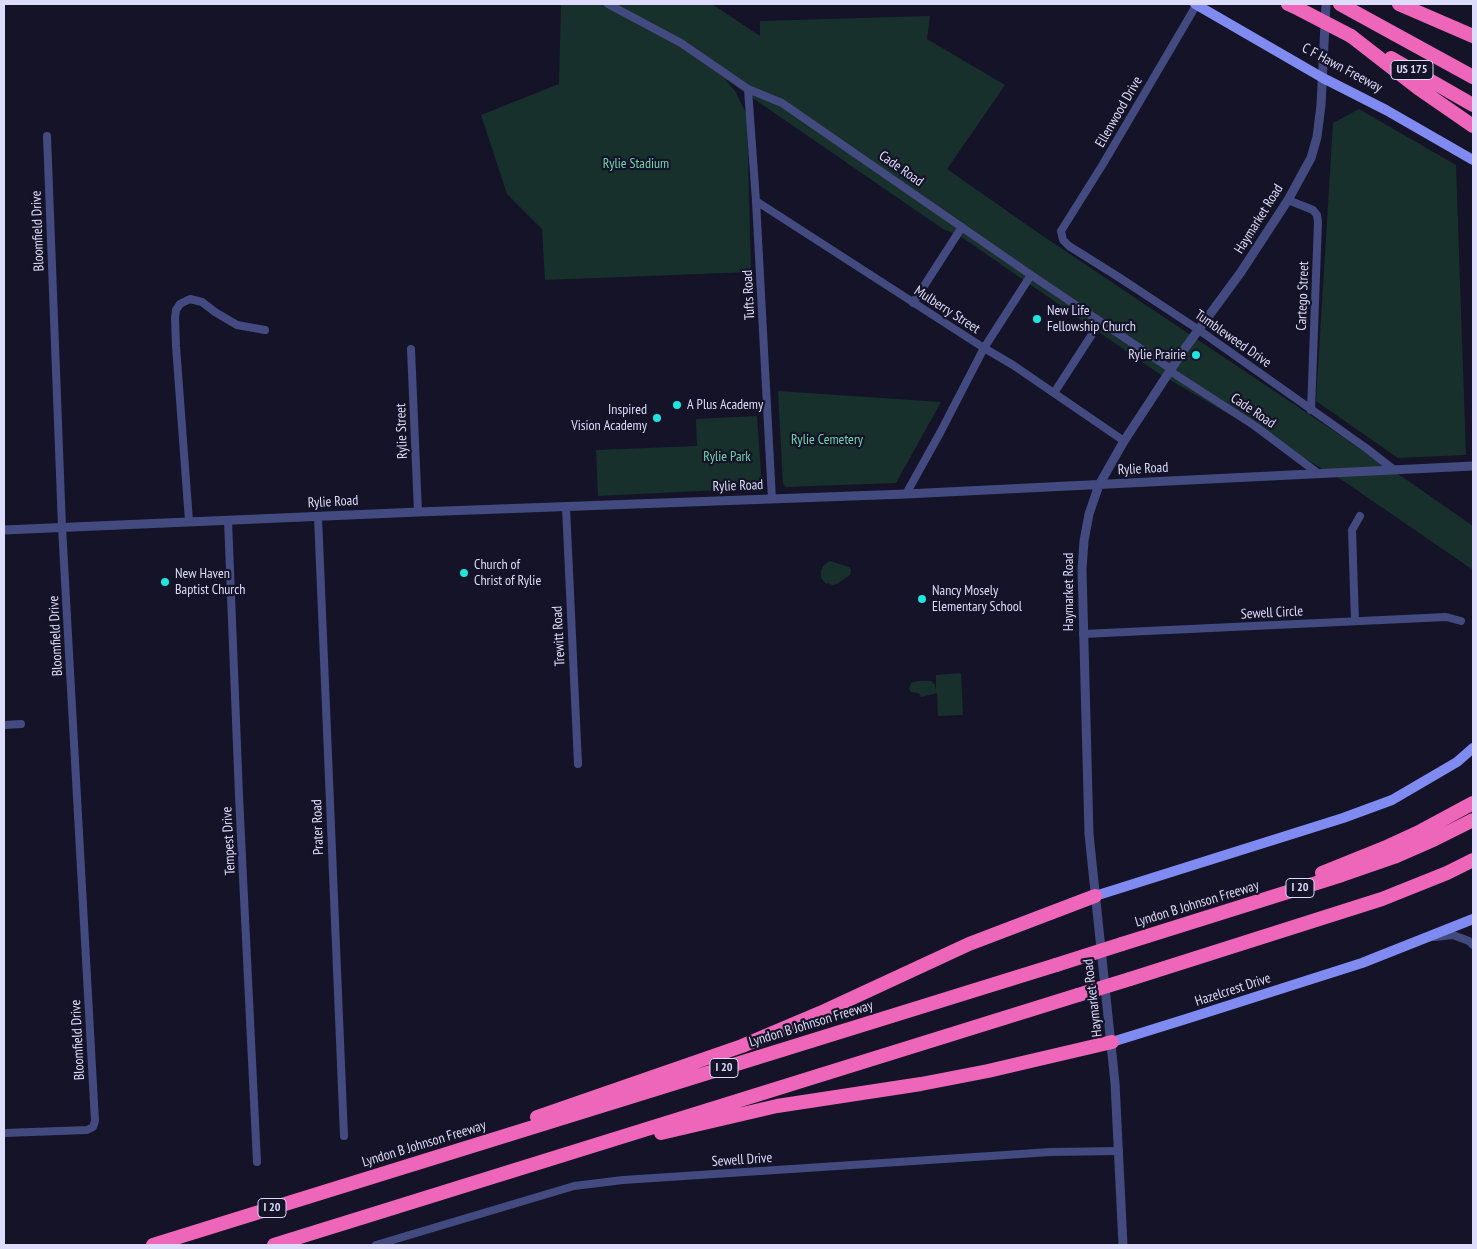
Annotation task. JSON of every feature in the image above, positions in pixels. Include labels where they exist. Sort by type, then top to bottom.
[{"type":"highway","points":[[1399,4],[1473,36]]},
{"type":"highway","name":"US 175","points":[[1294,7],[1351,36],[1473,105]]},
{"type":"highway","name":"US 175","points":[[1346,7],[1473,77]]},
{"type":"highway","points":[[1351,36],[1418,88],[1473,126]]},
{"type":"highway","points":[[1214,915],[1384,848],[1448,818],[1473,803]]},
{"type":"highway","name":"Lyndon B Johnson Freeway","points":[[153,1245],[1342,875],[1435,840],[1473,820]]},
{"type":"highway","points":[[274,1245],[1382,899],[1447,873],[1473,860]]},
{"type":"highway","points":[[391,1171],[567,1106],[742,1046],[820,1013],[969,944],[1095,896]]},
{"type":"highway","points":[[550,1159],[777,1106],[920,1084],[988,1071],[1112,1042]]},
{"type":"main road","name":"C F Hawn Freeway","points":[[1196,4],[1323,78],[1386,110],[1473,160]]},
{"type":"main road","points":[[1095,896],[1343,818],[1392,800],[1450,766],[1473,748]]},
{"type":"main road","points":[[1430,937],[1473,920]]},
{"type":"main road","name":"Hazelcrest Drive","points":[[1112,1042],[1362,963],[1430,937]]},
{"type":"street","name":"Cade Road","points":[[608,4],[681,44],[748,89],[782,103],[1031,275],[1255,426],[1319,474]]},
{"type":"street","name":"Ellenwood Drive","points":[[1061,231],[1103,164],[1196,4]]},
{"type":"street","name":"Haymarket Road","points":[[1123,1245],[1112,1042],[1089,834],[1083,634],[1082,569],[1084,541],[1089,514],[1099,486],[1124,441],[1183,351],[1241,272],[1288,200],[1311,158],[1317,137],[1323,78],[1326,4]]},
{"type":"street","name":"Tufts Road","points":[[748,89],[772,499]]},
{"type":"street","name":"Bloomfield Drive","points":[[4,1133],[87,1130],[93,1127],[95,1121],[62,527],[47,136]]},
{"type":"street","name":"Cartego Street","points":[[1288,200],[1312,210],[1317,215],[1318,222],[1311,410]]},
{"type":"street","name":"Mulberry Street","points":[[756,201],[913,303],[1013,365],[1124,441]]},
{"type":"street","points":[[913,303],[962,227]]},
{"type":"street","name":"Tumbleweed Drive","points":[[1061,231],[1062,240],[1069,246],[1200,330],[1393,469]]},
{"type":"street","points":[[906,494],[940,434],[984,348],[1031,275]]},
{"type":"street","points":[[189,522],[176,346],[176,310],[180,304],[190,299],[202,302],[238,325],[266,330]]},
{"type":"street","points":[[1054,393],[1100,322]]},
{"type":"street","name":"Rylie Street","points":[[411,349],[418,512]]},
{"type":"street","name":"Rylie Road","points":[[4,530],[1099,486],[1473,466]]},
{"type":"street","name":"Trewitt Road","points":[[566,507],[578,764]]},
{"type":"street","points":[[1355,621],[1352,530],[1360,516]]},
{"type":"street","name":"Prater Road","points":[[318,517],[344,1136]]},
{"type":"street","name":"Tempest Drive","points":[[228,520],[257,1162]]},
{"type":"street","name":"Sewell Circle","points":[[1083,634],[1446,617],[1461,621]]},
{"type":"street","points":[[4,725],[21,724]]},
{"type":"street","points":[[1430,937],[1453,935],[1469,941],[1473,945]]},
{"type":"street","name":"Sewell Drive","points":[[376,1245],[574,1186],[623,1180],[1031,1153],[1119,1151]]},
{"type":"green space","name":"Rylie Stadium","points":[[561,4],[712,4],[760,36],[760,21],[930,16],[927,39],[1005,85],[947,169],[1037,232],[1473,526],[1473,570],[1345,482],[1158,373],[960,236],[943,229],[725,79],[735,91],[747,115],[751,272],[545,280],[542,229],[507,194],[481,115],[559,84]]},
{"type":"green space","points":[[1359,109],[1456,165],[1466,455],[1398,458],[1316,401],[1333,123]]},
{"type":"green space","name":"Rylie Cemetery","points":[[778,391],[941,402],[896,483],[786,487],[783,484]]},
{"type":"green space","name":"Rylie Park","points":[[757,416],[762,488],[598,496],[596,450],[697,446],[696,419]]},
{"type":"green space","points":[[830,561],[849,567],[851,570],[850,575],[837,584],[826,584],[821,578],[821,570]]},
{"type":"green space","points":[[961,673],[963,715],[938,716],[937,693],[921,697],[919,693],[911,692],[909,689],[911,683],[931,681],[935,685],[936,691],[936,675]]},
{"type":"place","name":"New Life Fellowship Church","points":[[1037,319]]},
{"type":"place","name":"Rylie Prairie","points":[[1196,355]]},
{"type":"place","name":"A Plus Academy","points":[[677,405]]},
{"type":"place","name":"Inspired Vision Academy","points":[[657,418]]},
{"type":"place","name":"Church of Christ of Rylie","points":[[464,573]]},
{"type":"place","name":"New Haven Baptist Church","points":[[165,582]]},
{"type":"place","name":"Nancy Mosely Elementary School","points":[[922,599]]}]
